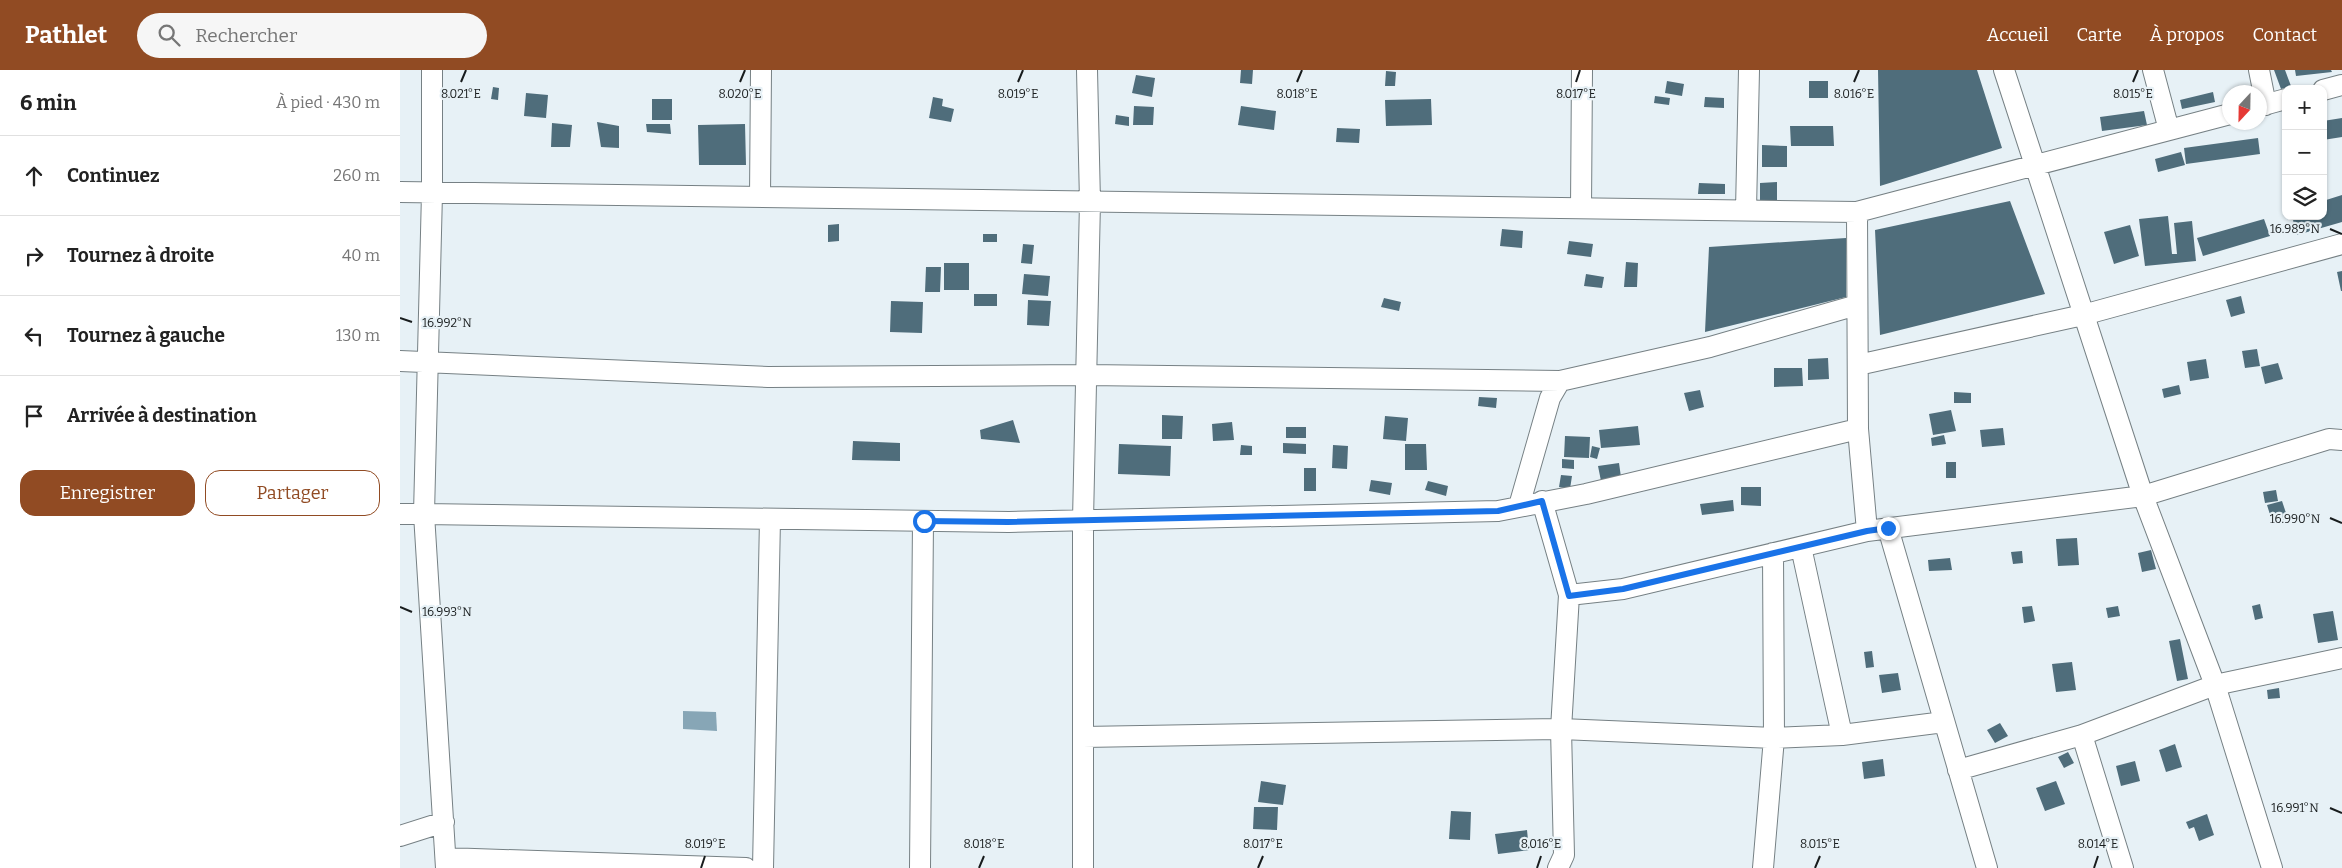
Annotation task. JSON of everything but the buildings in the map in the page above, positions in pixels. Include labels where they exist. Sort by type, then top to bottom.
[{"type":"street","points":[[432,70],[432,193],[424,514],[446,863],[746,868]]},
{"type":"street","points":[[760,197],[761,70]]},
{"type":"street","points":[[1083,868],[1083,520],[1090,202],[1087,70]]},
{"type":"street","points":[[1581,208],[1582,70]]},
{"type":"street","points":[[1746,210],[1749,70]]},
{"type":"street","points":[[2004,70],[2143,496],[2215,685],[2272,868]]},
{"type":"street","points":[[2152,70],[2169,130]]},
{"type":"street","points":[[2259,70],[2261,85]]},
{"type":"street","points":[[2327,89],[2342,85]]},
{"type":"street","points":[[2267,105],[2282,100]]},
{"type":"street","points":[[400,192],[1857,212],[2222,116]]},
{"type":"street","points":[[1857,212],[1858,429],[1867,531]]},
{"type":"street","points":[[1858,365],[2083,315],[2342,244]]},
{"type":"street","points":[[400,361],[768,377],[1086,375],[1560,381],[1710,347],[1857,305]]},
{"type":"street","points":[[1519,506],[1550,398],[1560,381]]},
{"type":"street","points":[[400,514],[924,521],[1083,520],[1498,511],[1586,494],[1858,429]]},
{"type":"street","points":[[1569,596],[1623,589],[1867,531],[2143,496],[2329,439],[2342,440]]},
{"type":"street","points":[[1542,501],[1569,596],[1561,730],[1564,856],[1558,868]]},
{"type":"street","points":[[764,868],[770,519]]},
{"type":"street","points":[[920,868],[924,521]]},
{"type":"street","points":[[1888,528],[1987,868]]},
{"type":"street","points":[[1801,547],[1842,735]]},
{"type":"street","points":[[1763,868],[1774,738],[1774,553]]},
{"type":"street","points":[[1958,770],[2082,735],[2215,685],[2342,658]]},
{"type":"street","points":[[1083,737],[1561,730],[1774,738],[1842,735],[1944,722]]},
{"type":"street","points":[[2082,735],[2123,868]]},
{"type":"street","points":[[400,836],[444,822]]},
{"type":"water","points":[[683,711],[716,712],[717,731],[683,729]]},
{"type":"route","points":[[924,521],[1008,522],[1498,511],[1542,501],[1569,596],[1623,589],[1867,531],[1888,528]]}]
